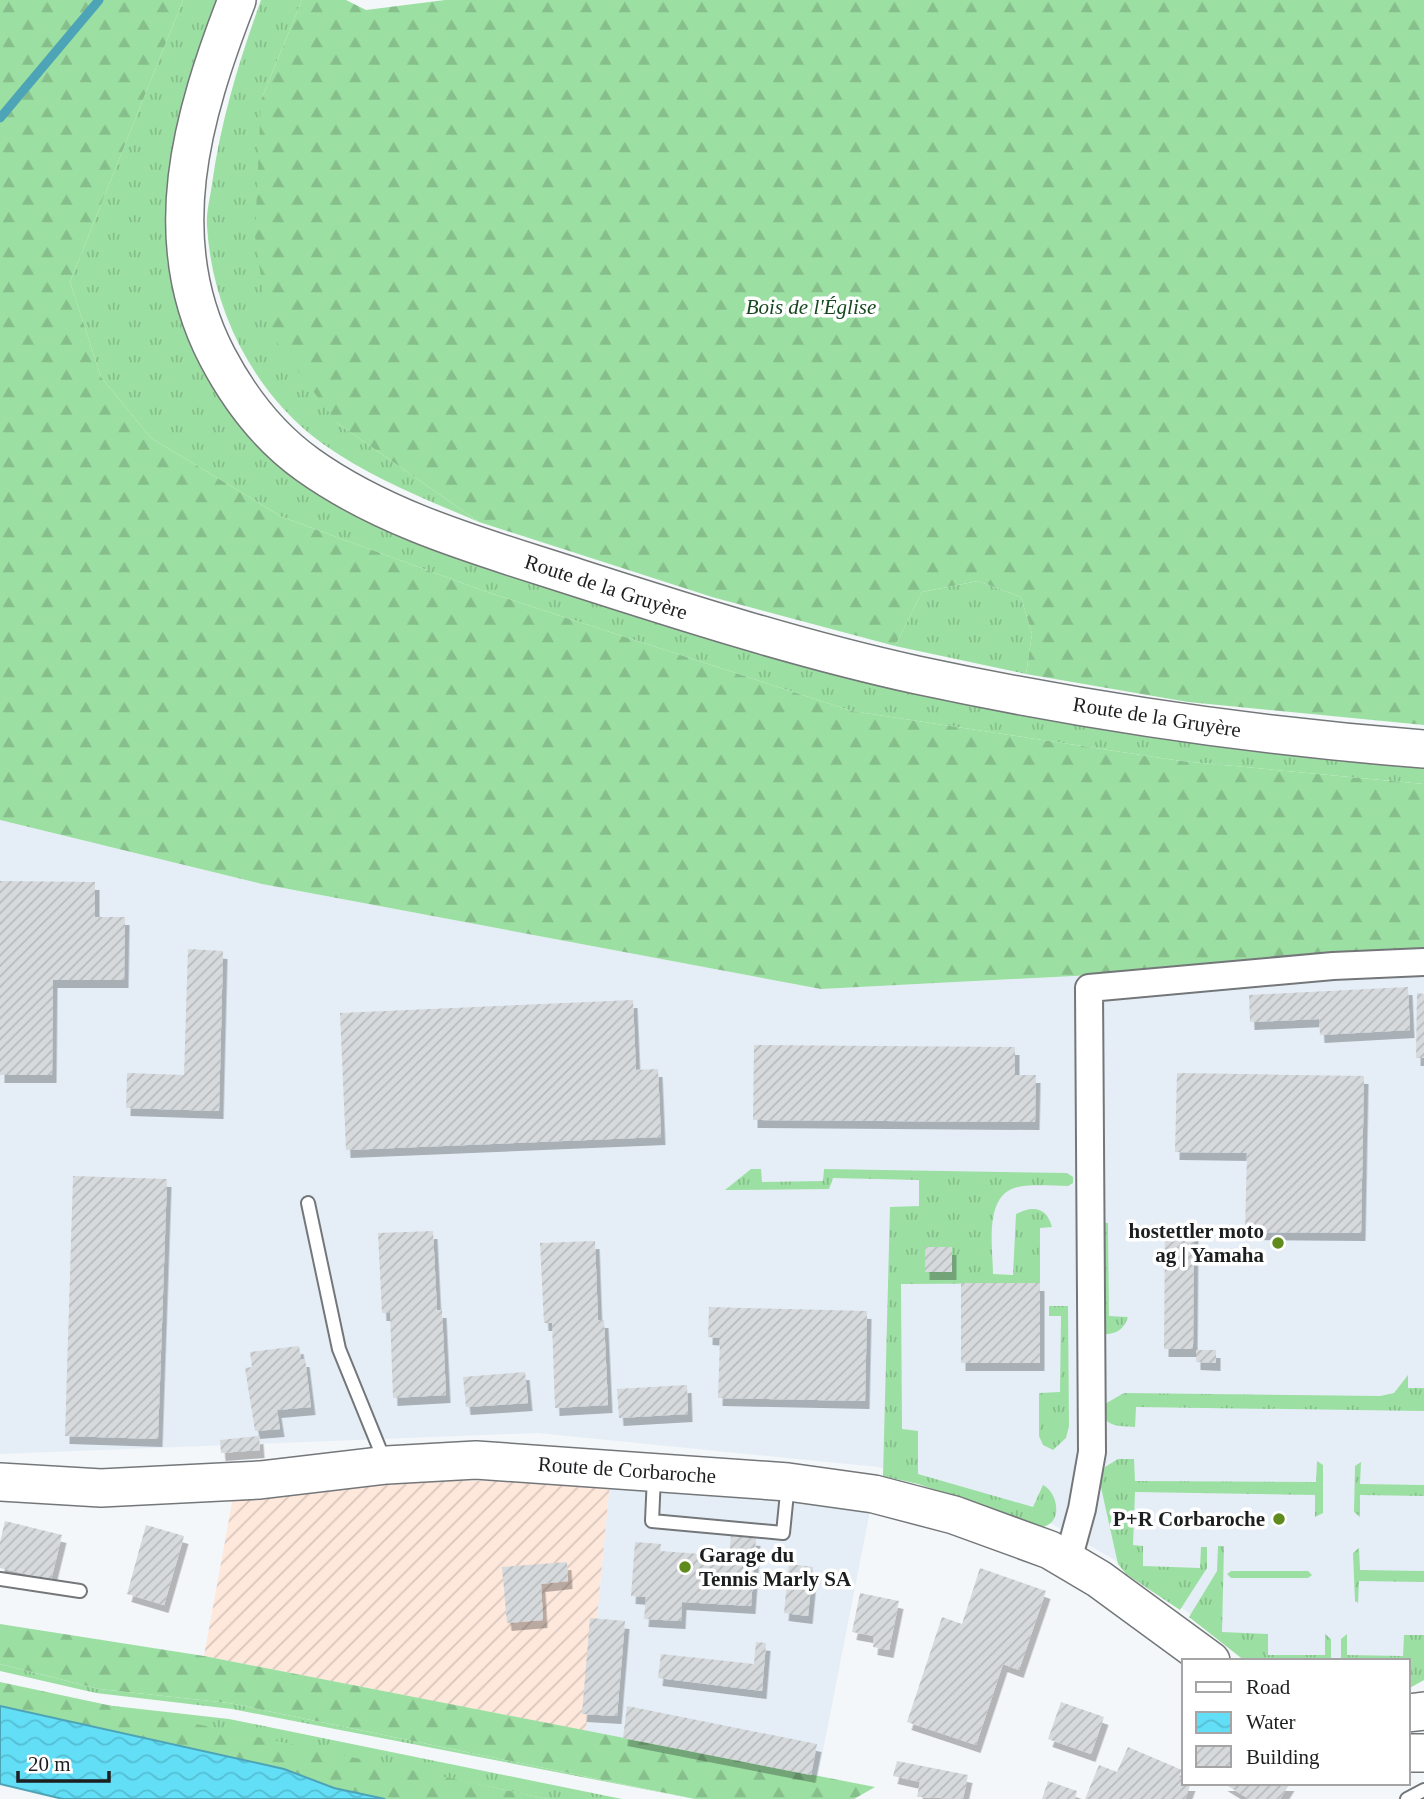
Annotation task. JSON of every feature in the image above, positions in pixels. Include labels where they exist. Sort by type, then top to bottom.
[{"type":"main road","name":"Route de la Gruyère","points":[[237,0],[206,86],[187,168],[183,224],[188,273],[206,332],[233,382],[270,432],[328,478],[384,509],[471,543],[707,620],[915,675],[1179,724],[1424,749]]},
{"type":"main road","name":"Route de Corbaroche","points":[[0,1482],[101,1488],[260,1480],[387,1465],[476,1461],[788,1482],[890,1496],[954,1515],[1050,1550],[1099,1579],[1208,1659]]},
{"type":"street","points":[[1068,1560],[1082,1509],[1092,1452],[1089,988],[1333,966],[1424,962]]},
{"type":"lane","points":[[308,1203],[340,1349],[387,1465]]},
{"type":"lane","points":[[654,1472],[652,1521],[783,1532],[788,1482]]},
{"type":"lane","points":[[0,1578],[80,1591]]},
{"type":"lane","points":[[1407,1799],[1424,1790]]},
{"type":"shaded area","points":[[0,820],[262,884],[821,989],[1424,958],[1424,1667],[1410,1662],[1410,1659],[1249,1659],[1132,1570],[1038,1516],[878,1467],[537,1433],[0,1454]]},
{"type":"shaded area","points":[[393,1480],[610,1482],[586,1731],[204,1656],[234,1492]]},
{"type":"shaded area","points":[[610,1482],[870,1511],[818,1776],[586,1731]]},
{"type":"green space","points":[[0,0],[183,0],[70,282],[101,377],[151,438],[282,517],[484,591],[852,711],[1181,761],[1424,784],[1424,958],[821,989],[262,884],[0,820]]},
{"type":"green space","points":[[183,0],[220,0],[178,122],[166,194],[167,261],[187,333],[220,400],[247,433],[286,470],[354,514],[433,546],[733,642],[1424,761],[1424,784],[1181,761],[852,711],[484,591],[282,517],[151,438],[101,377],[70,282]]},
{"type":"green space","points":[[261,0],[302,0],[261,100],[337,423],[479,522],[379,478],[323,444],[298,424],[276,401],[257,375],[228,319],[211,258],[208,211],[226,114]]},
{"type":"green space","name":"Bois de l'Église","points":[[302,0],[346,0],[366,10],[445,0],[1424,0],[1424,725],[1188,702],[1026,674],[1032,634],[1021,597],[978,581],[922,592],[895,646],[712,597],[479,522],[337,423],[269,332],[255,236],[261,100]]},
{"type":"green space","points":[[978,581],[1021,597],[1032,634],[1026,674],[895,646],[922,592]]},
{"type":"green space","points":[[751,1169],[761,1169],[762,1182],[823,1181],[824,1169],[1067,1173],[1073,1177],[1073,1183],[1068,1186],[1018,1187],[999,1200],[995,1211],[992,1223],[993,1274],[1013,1275],[1016,1214],[1034,1209],[1047,1215],[1052,1227],[1040,1228],[1040,1283],[901,1284],[902,1429],[918,1431],[918,1474],[1033,1507],[1043,1485],[1055,1501],[1056,1515],[1053,1521],[1041,1527],[918,1484],[883,1476],[890,1207],[919,1206],[919,1180],[833,1178],[829,1189],[725,1190]]},
{"type":"green space","points":[[1098,1222],[1108,1223],[1109,1316],[1128,1317],[1121,1329],[1109,1334],[1099,1334]]},
{"type":"green space","points":[[1049,1306],[1068,1306],[1069,1426],[1066,1438],[1053,1450],[1043,1445],[1039,1436],[1039,1393],[1060,1392],[1061,1316],[1049,1316]]},
{"type":"green space","points":[[1408,1375],[1408,1388],[1424,1388],[1424,1411],[1136,1407],[1135,1427],[1112,1424],[1103,1412],[1103,1405],[1124,1393],[1380,1396],[1394,1393]]},
{"type":"green space","points":[[1118,1459],[1134,1459],[1135,1481],[1316,1482],[1317,1461],[1323,1465],[1323,1513],[1315,1517],[1315,1495],[1135,1492],[1133,1545],[1143,1546],[1143,1566],[1200,1568],[1201,1547],[1207,1547],[1207,1568],[1180,1610],[1126,1574],[1118,1564],[1100,1483],[1105,1467]]},
{"type":"green space","points":[[1361,1462],[1360,1484],[1424,1485],[1424,1496],[1360,1495],[1360,1517],[1354,1512],[1355,1466]]},
{"type":"green space","points":[[1218,1546],[1224,1546],[1222,1632],[1268,1634],[1268,1655],[1325,1655],[1325,1634],[1331,1639],[1331,1659],[1242,1659],[1189,1617],[1217,1571]]},
{"type":"green space","points":[[1359,1548],[1360,1570],[1424,1571],[1424,1582],[1359,1581],[1358,1603],[1355,1601],[1353,1553]]},
{"type":"green space","points":[[1231,1571],[1308,1571],[1312,1575],[1308,1578],[1231,1578],[1227,1574]]},
{"type":"green space","points":[[0,1624],[204,1656],[875,1787],[854,1799],[695,1799],[229,1703],[99,1689],[0,1664]]},
{"type":"green space","points":[[1347,1634],[1347,1655],[1403,1656],[1404,1635],[1424,1635],[1424,1680],[1410,1688],[1410,1659],[1341,1659],[1341,1639]]},
{"type":"green space","points":[[0,1664],[99,1689],[229,1703],[695,1799],[232,1709],[96,1693],[0,1671]]},
{"type":"green space","points":[[0,1682],[548,1799],[385,1799],[334,1788],[284,1769],[0,1706]]},
{"type":"green space","points":[[87,1703],[229,1719],[622,1799],[548,1799]]},
{"type":"water","points":[[0,1706],[284,1769],[334,1788],[385,1799],[63,1799],[0,1784]]},
{"type":"building","points":[[0,881],[95,882],[95,917],[125,917],[124,980],[53,980],[52,1075],[0,1075]]},
{"type":"building","points":[[188,949],[223,951],[219,1111],[126,1108],[127,1073],[184,1075]]},
{"type":"building","points":[[1408,987],[1410,1030],[1320,1035],[1319,1019],[1250,1022],[1249,995]]},
{"type":"building","points":[[1417,993],[1424,994],[1424,1058],[1416,1058]]},
{"type":"building","points":[[633,1000],[636,1070],[658,1069],[661,1137],[346,1150],[340,1013]]},
{"type":"building","points":[[754,1045],[1015,1047],[1015,1075],[1036,1075],[1035,1122],[753,1120]]},
{"type":"building","points":[[1177,1073],[1364,1076],[1361,1233],[1245,1232],[1247,1153],[1175,1152]]},
{"type":"building","points":[[73,1176],[167,1179],[158,1439],[65,1436]]},
{"type":"building","points":[[1165,1225],[1194,1225],[1193,1349],[1164,1349]]},
{"type":"building","points":[[433,1231],[437,1310],[442,1310],[446,1395],[393,1398],[390,1313],[382,1313],[378,1233]]},
{"type":"building","points":[[595,1241],[598,1320],[604,1320],[608,1405],[555,1408],[552,1323],[544,1323],[540,1243]]},
{"type":"building","points":[[925,1247],[952,1247],[952,1272],[925,1272]]},
{"type":"building","points":[[961,1283],[1040,1283],[1040,1363],[961,1363]]},
{"type":"building","points":[[709,1307],[867,1311],[865,1401],[718,1398],[720,1338],[708,1337]]},
{"type":"building","points":[[299,1346],[301,1359],[305,1359],[311,1407],[277,1410],[280,1429],[255,1431],[245,1368],[252,1367],[250,1352]]},
{"type":"building","points":[[1196,1350],[1216,1350],[1216,1363],[1196,1362]]},
{"type":"building","points":[[525,1372],[528,1403],[466,1407],[463,1377]]},
{"type":"building","points":[[687,1385],[688,1414],[619,1418],[617,1389]]},
{"type":"building","points":[[259,1436],[260,1450],[221,1453],[220,1440]]},
{"type":"building","points":[[5,1521],[62,1535],[51,1580],[0,1568],[0,1542]]},
{"type":"building","points":[[146,1525],[184,1536],[164,1605],[127,1594]]},
{"type":"building","points":[[731,1536],[756,1538],[751,1606],[682,1602],[681,1621],[644,1619],[646,1597],[631,1596],[635,1542],[661,1544],[660,1551],[729,1556]]},
{"type":"building","points":[[567,1562],[568,1581],[541,1584],[543,1620],[507,1623],[502,1567]]},
{"type":"building","points":[[789,1564],[813,1567],[808,1616],[784,1613]]},
{"type":"building","points":[[980,1568],[1046,1591],[1019,1670],[1003,1664],[976,1745],[907,1722],[942,1617],[962,1624]]},
{"type":"building","points":[[860,1593],[899,1601],[889,1650],[873,1647],[874,1636],[852,1632]]},
{"type":"building","points":[[590,1618],[625,1621],[617,1716],[582,1714]]},
{"type":"building","points":[[756,1642],[766,1643],[762,1691],[658,1678],[661,1654],[754,1664]]},
{"type":"building","points":[[1061,1702],[1104,1717],[1091,1754],[1048,1739]]},
{"type":"building","points":[[627,1706],[817,1744],[811,1775],[623,1738]]},
{"type":"building","points":[[1128,1747],[1182,1770],[1179,1777],[1182,1778],[1182,1785],[1190,1785],[1185,1799],[1085,1799],[1099,1765],[1117,1772]]},
{"type":"building","points":[[897,1761],[968,1775],[963,1799],[917,1797],[920,1782],[893,1776]]},
{"type":"building","points":[[1048,1781],[1077,1791],[1075,1799],[1042,1799]]},
{"type":"building","points":[[1226,1785],[1289,1785],[1280,1799],[1249,1799]]},
{"type":"waterway","points":[[0,118],[99,0]]},
{"type":"place","name":"hostettler moto ag | Yamaha","points":[[1278,1243]]},
{"type":"place","name":"P+R Corbaroche","points":[[1279,1519]]},
{"type":"place","name":"Garage du Tennis Marly SA","points":[[685,1567]]}]
